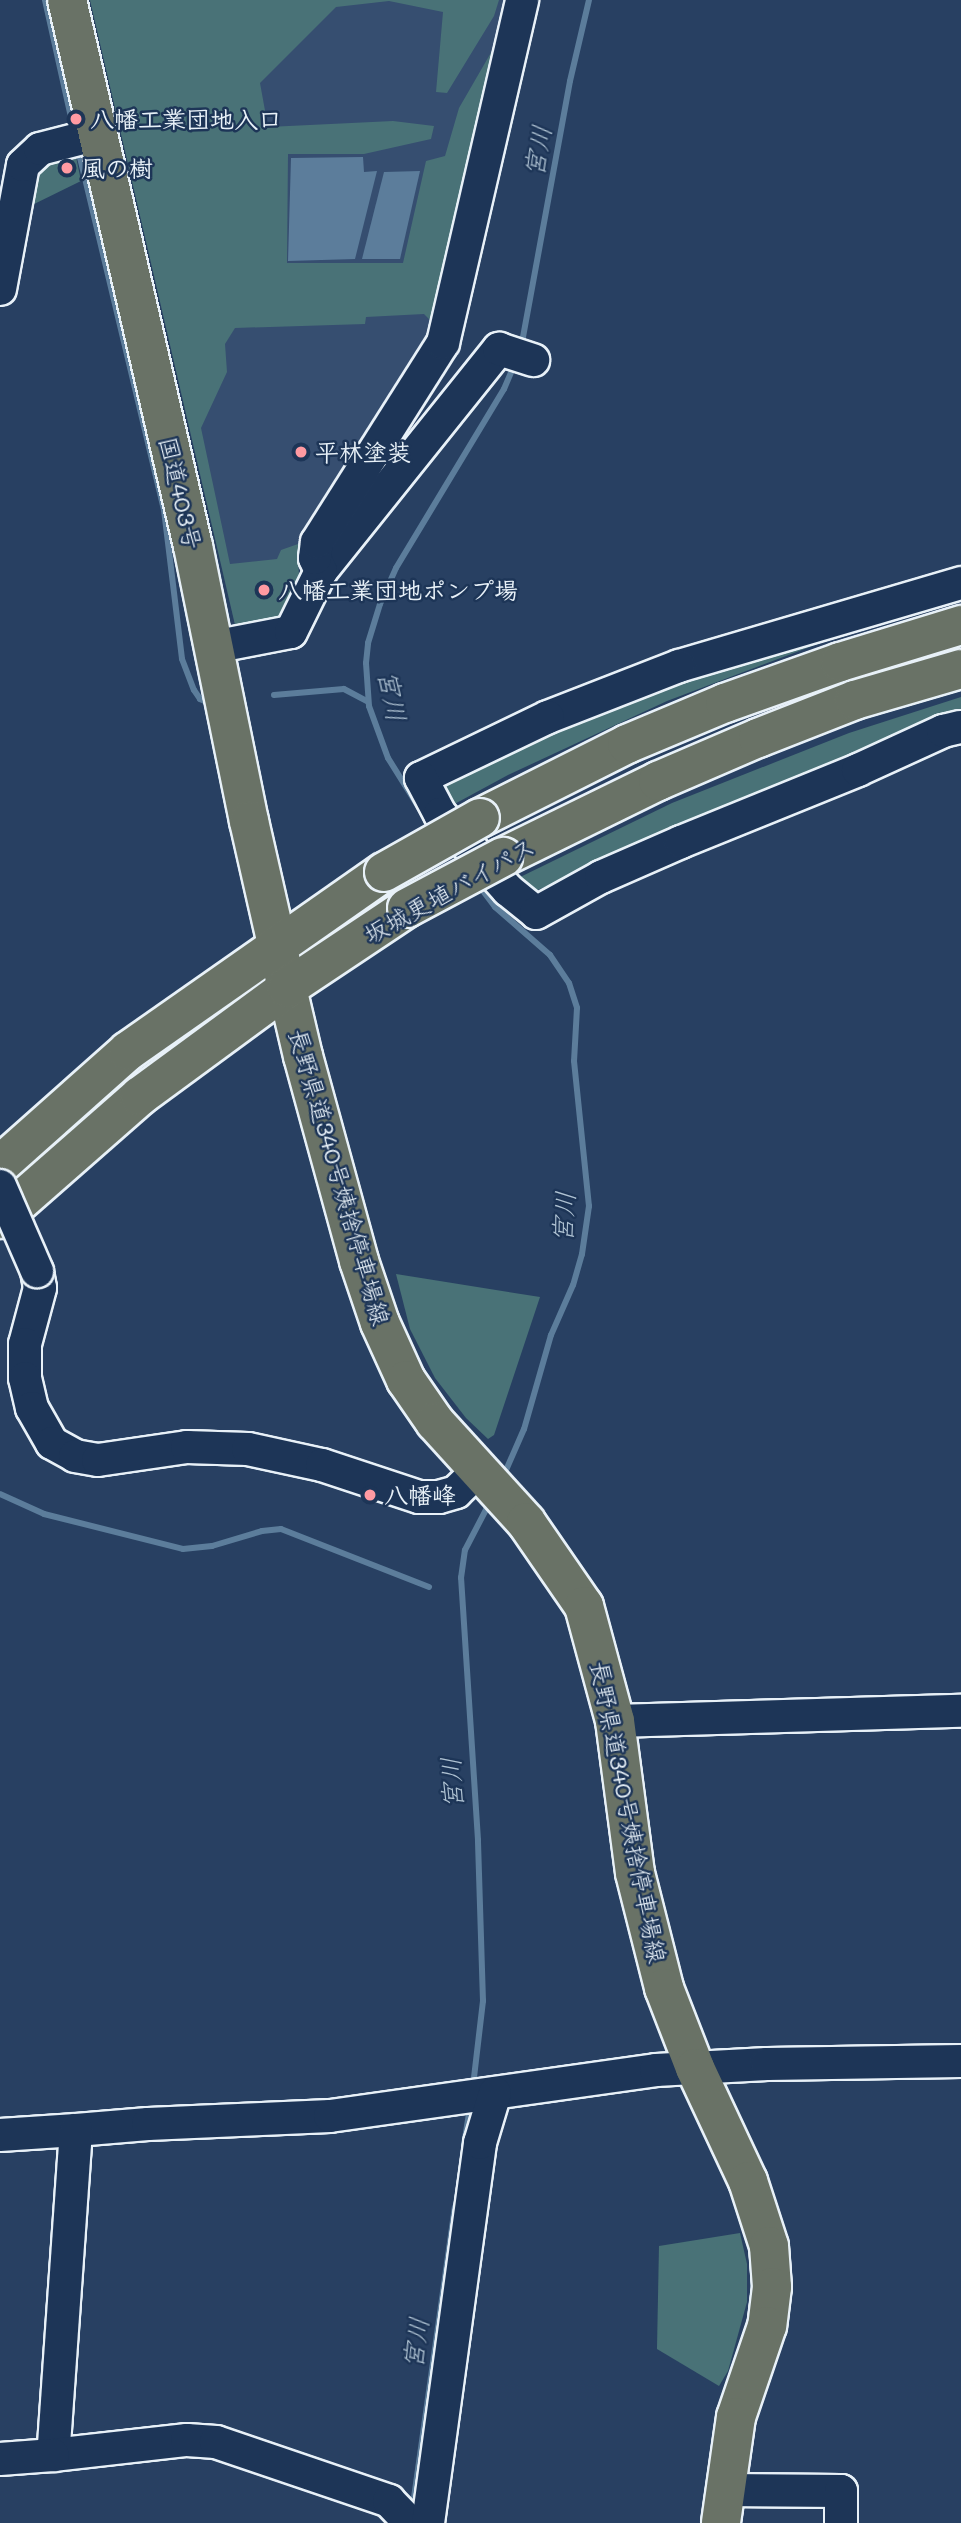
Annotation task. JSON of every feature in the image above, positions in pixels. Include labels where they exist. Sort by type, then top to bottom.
[{"type":"main road","name":"国道403号","points":[[67,0],[84,137],[193,546],[287,988]]},
{"type":"main road","name":"坂城更埴バイパス","points":[[0,1165],[128,1051],[384,872],[480,818],[627,744],[725,703],[840,662],[961,625]]},
{"type":"main road","name":"坂城更埴バイパス","points":[[0,1219],[140,1096],[287,988],[407,908],[503,857],[658,781],[855,700],[961,669]]},
{"type":"main road","name":"長野県道340号姨捨停車場線","points":[[287,988],[338,1184],[380,1323],[406,1380],[435,1422],[533,1531],[584,1606],[615,1721],[635,1873],[647,1931],[664,1988],[695,2068],[748,2181],[769,2246],[772,2287],[767,2326],[736,2417],[723,2507]]},
{"type":"street","points":[[320,571],[316,558],[317,542],[443,343],[522,0]]},
{"type":"street","points":[[0,289],[23,165],[40,149],[84,137]]},
{"type":"street","points":[[213,647],[291,632],[320,571],[499,349],[520,355]]},
{"type":"street","points":[[961,583],[679,666],[548,717],[421,778],[440,814],[509,890],[536,913],[601,877],[858,770],[943,731],[961,727]]},
{"type":"street","points":[[0,1186],[37,1271],[40,1288],[25,1344],[25,1378],[32,1408],[52,1443],[75,1455],[98,1460],[187,1447],[248,1449],[322,1465],[419,1497],[439,1497],[490,1483]]},
{"type":"street","points":[[615,1721],[961,1711]]},
{"type":"street","points":[[0,2135],[148,2123],[330,2116],[656,2070],[961,2061]]},
{"type":"street","points":[[0,2459],[187,2440],[216,2442],[389,2501],[412,2520],[490,2094]]},
{"type":"street","points":[[53,2455],[76,2130]]},
{"type":"street","points":[[723,2507],[841,2491],[841,2523]]},
{"type":"shaded area","points":[[90,0],[515,0],[434,340],[298,559],[300,593],[236,629]]},
{"type":"shaded area","points":[[363,157],[364,172],[377,171],[355,259],[288,261],[291,158]]},
{"type":"shaded area","points":[[420,171],[400,259],[362,259],[384,172]]},
{"type":"green space","points":[[90,0],[499,0],[494,16],[447,93],[436,92],[443,12],[389,1],[336,7],[260,83],[268,127],[393,121],[434,126],[431,139],[364,154],[288,154],[287,263],[403,263],[426,161],[445,156],[459,108],[500,37],[437,327],[424,314],[366,317],[365,324],[235,328],[225,344],[227,372],[201,428],[230,564],[277,559],[281,550],[298,544],[304,548],[298,559],[300,593],[286,621],[236,629]]},
{"type":"green space","points":[[75,152],[81,181],[26,208],[39,166]]},
{"type":"green space","points":[[961,594],[961,601],[831,639],[667,701],[508,775],[449,807],[442,792],[444,779],[682,676]]},
{"type":"green space","points":[[961,697],[961,715],[535,891],[525,890],[512,881],[672,803],[849,733]]},
{"type":"green space","points":[[396,1274],[540,1297],[494,1435],[488,1439],[466,1418],[435,1378],[410,1329]]},
{"type":"green space","points":[[740,2233],[747,2264],[747,2302],[728,2371],[719,2386],[657,2349],[659,2246]]},
{"type":"waterway","points":[[45,0],[74,131]]},
{"type":"waterway","name":"宮川","points":[[521,348],[570,81],[589,0]]},
{"type":"waterway","points":[[78,149],[164,510],[182,659],[194,690],[200,699],[205,701]]},
{"type":"waterway","name":"宮川","points":[[421,811],[388,758],[369,706],[366,663],[368,643],[380,604],[396,568],[504,389],[514,365]]},
{"type":"waterway","points":[[274,695],[344,689],[368,702]]},
{"type":"waterway","name":"宮川","points":[[477,883],[495,907],[550,955],[569,983],[577,1008],[574,1061],[589,1206],[582,1254],[573,1285],[551,1335],[524,1429],[503,1477]]},
{"type":"waterway","points":[[0,1494],[44,1514],[183,1549],[212,1546],[262,1531],[281,1529],[429,1587]]},
{"type":"waterway","name":"宮川","points":[[473,2086],[483,2001],[478,1840],[461,1578],[465,1550],[490,1502]]},
{"type":"waterway","name":"宮川","points":[[464,2145],[470,2107]]},
{"type":"waterway","name":"宮川","points":[[412,2512],[455,2207]]},
{"type":"place","name":"八幡工業団地入口","points":[[76,119]]},
{"type":"place","name":"風の樹","points":[[67,168]]},
{"type":"place","name":"平林塗装","points":[[301,452]]},
{"type":"place","name":"八幡工業団地ポンプ場","points":[[264,590]]},
{"type":"place","name":"八幡峰","points":[[370,1495]]}]
